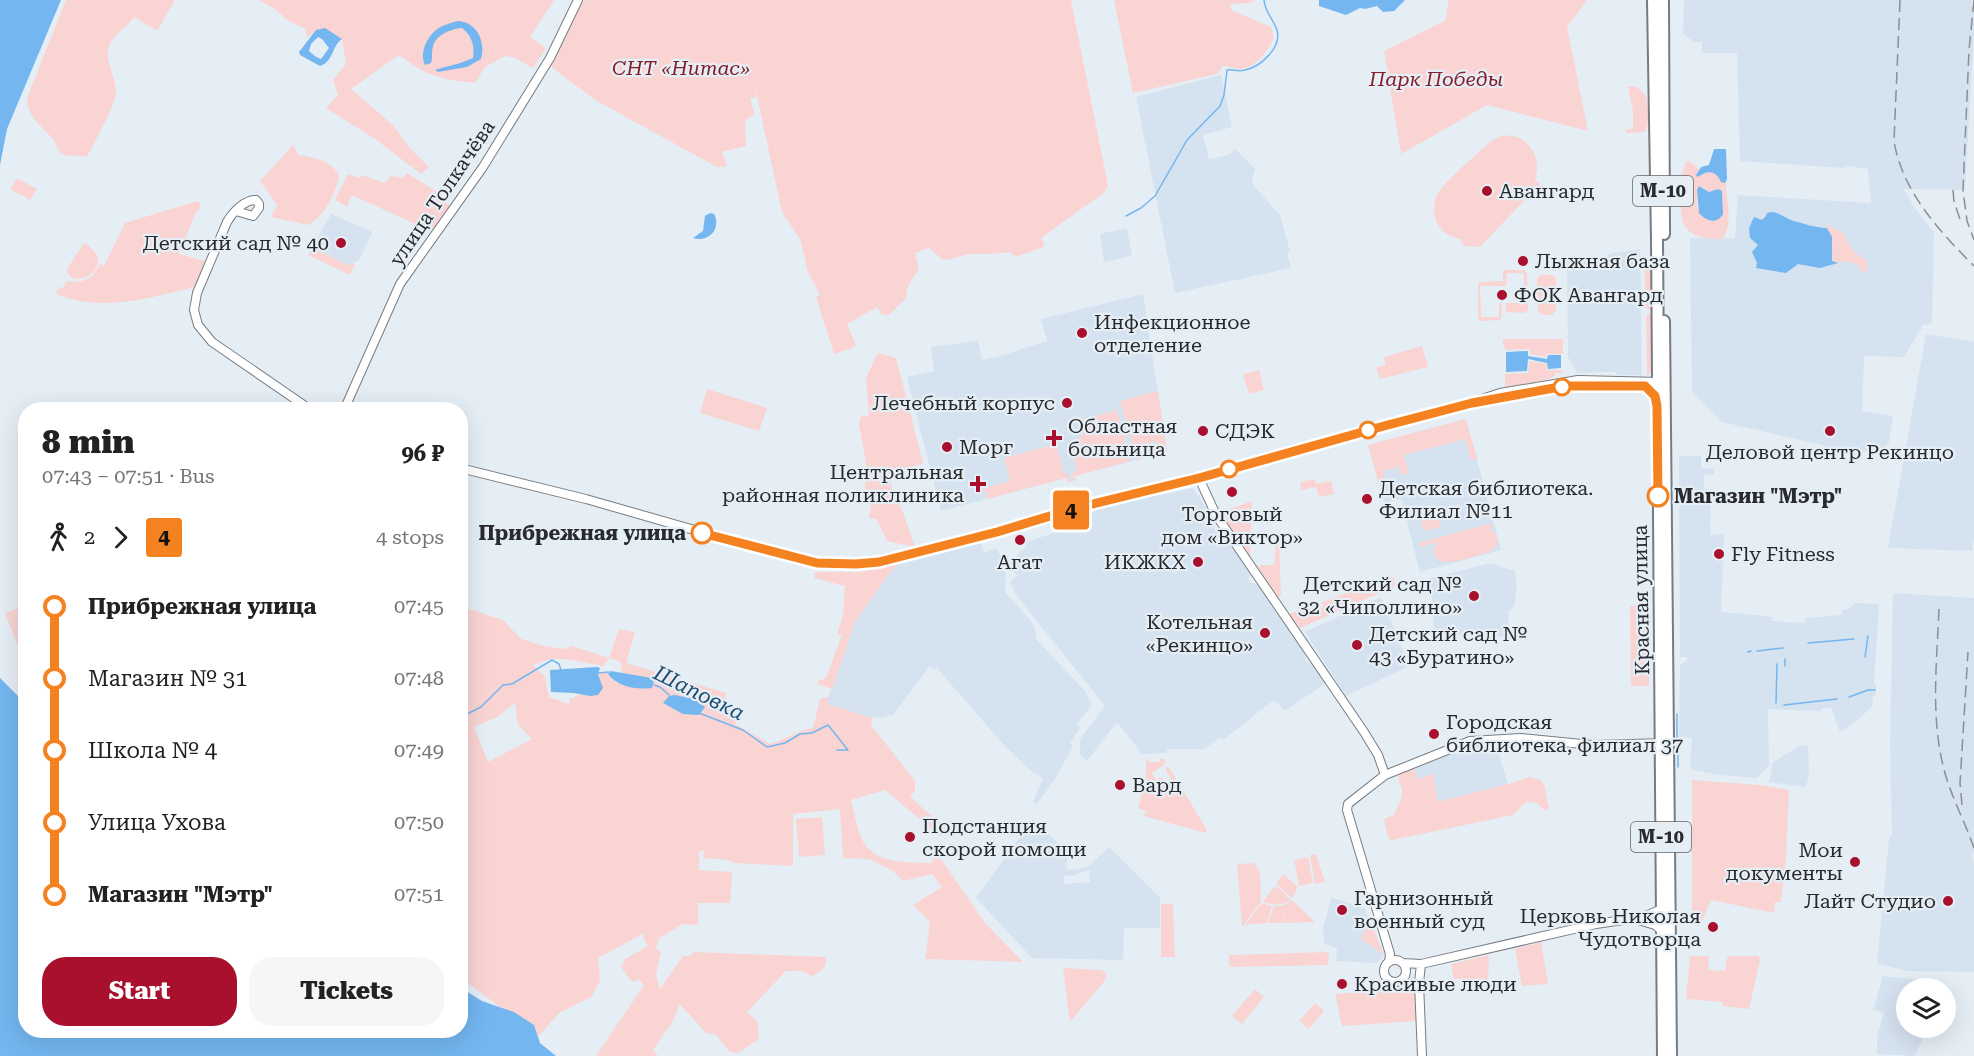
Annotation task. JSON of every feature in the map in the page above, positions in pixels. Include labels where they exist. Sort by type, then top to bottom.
[{"type":"highway","name":"Красная улица","points":[[1653,0],[1657,367],[1654,383],[1657,406],[1671,1056]]},
{"type":"highway","name":"Красная улица","points":[[1663,0],[1654,383],[1664,743],[1663,1056]]},
{"type":"street","name":"улица Толкачёва","points":[[348,402],[400,284],[483,166],[549,58],[578,0]]},
{"type":"street","points":[[236,212],[253,216],[260,206],[258,201],[249,200],[236,212],[226,222],[197,292],[194,310],[198,326],[212,342],[299,402]]},
{"type":"street","points":[[468,470],[586,500],[799,560],[836,565],[866,564],[1199,478],[1472,403],[1500,393],[1578,380],[1654,383]]},
{"type":"street","points":[[1199,478],[1216,515],[1364,732],[1378,755],[1385,775]]},
{"type":"street","points":[[1422,1056],[1403,969],[1348,817],[1347,807],[1385,775],[1455,746],[1478,740],[1521,738],[1592,746],[1664,743]]},
{"type":"street","points":[[1403,969],[1596,924],[1634,919],[1662,909]]},
{"type":"street","points":[[1634,919],[1650,923],[1662,931]]},
{"type":"street","points":[[1403,969],[1418,964]]},
{"type":"shaded area","points":[[1684,0],[1972,0],[1974,32],[1965,190],[1903,189],[1934,232],[1932,323],[1923,325],[1904,357],[1864,356],[1862,411],[1893,416],[1889,442],[1882,450],[1872,452],[1835,448],[1722,422],[1692,392],[1690,238],[1735,238],[1738,195],[1871,203],[1868,169],[1740,161],[1737,53],[1702,53],[1702,42],[1694,42],[1683,34]]},
{"type":"shaded area","points":[[1221,75],[1232,127],[1203,135],[1209,159],[1229,155],[1235,149],[1255,169],[1252,180],[1254,186],[1280,215],[1290,251],[1287,253],[1291,268],[1175,293],[1136,97]]},
{"type":"shaded area","name":"Детский сад № 40","points":[[331,214],[372,232],[360,259],[349,265],[312,248]]},
{"type":"shaded area","points":[[1127,228],[1132,256],[1104,262],[1100,234]]},
{"type":"shaded area","points":[[1640,249],[1642,375],[1617,375],[1617,372],[1577,373],[1568,357],[1567,260],[1599,258]]},
{"type":"shaded area","points":[[1143,294],[1167,452],[1075,476],[1076,480],[1068,482],[1066,478],[941,511],[907,377],[934,371],[931,347],[978,341],[982,360],[1004,355],[1047,341],[1041,319]]},
{"type":"shaded area","points":[[1926,334],[1974,342],[1974,539],[1972,551],[1888,548]]},
{"type":"shaded area","points":[[1466,419],[1501,550],[1420,572],[1401,499],[1384,503],[1368,445]]},
{"type":"shaded area","points":[[1679,456],[1701,456],[1701,468],[1714,469],[1714,474],[1704,475],[1704,489],[1711,489],[1710,535],[1723,534],[1724,536],[1721,612],[1767,616],[1772,617],[1772,621],[1804,623],[1805,618],[1842,615],[1842,610],[1847,610],[1855,603],[1879,604],[1874,683],[1876,683],[1876,696],[1873,696],[1872,707],[1840,732],[1831,708],[1822,708],[1821,711],[1768,709],[1769,766],[1757,778],[1693,770],[1690,766],[1692,738],[1679,737],[1680,665],[1687,660],[1687,657],[1680,657]]},
{"type":"shaded area","points":[[1193,488],[1215,521],[1212,525],[1218,535],[1224,533],[1251,572],[1248,579],[1251,583],[1259,584],[1305,653],[1306,662],[1313,664],[1326,683],[1286,710],[1274,700],[1223,740],[1217,739],[1205,749],[1167,749],[1167,753],[1140,754],[1117,722],[1087,761],[1080,755],[1080,739],[1105,706],[1016,595],[1010,582],[1017,575],[1011,569],[1012,557],[1015,558],[1021,550],[1026,548],[1024,543],[1076,525],[1075,520],[1079,517],[1110,505]]},
{"type":"shaded area","points":[[981,543],[984,553],[996,548],[1006,568],[1005,592],[1032,622],[1036,639],[1085,691],[1092,705],[1076,725],[1080,728],[1070,743],[1073,746],[1057,776],[1037,804],[1033,802],[1043,778],[1031,771],[1002,743],[936,667],[935,669],[930,666],[893,715],[879,718],[861,716],[826,704],[855,622],[891,571],[899,564]]},
{"type":"shaded area","name":"Детский сад № 32 «Чиполлино»","points":[[1491,563],[1515,571],[1517,585],[1514,606],[1508,611],[1509,626],[1504,637],[1434,634],[1431,578]]},
{"type":"shaded area","points":[[1893,593],[1974,598],[1974,853],[1972,854],[1974,972],[1908,971],[1877,964],[1889,839],[1892,836],[1890,748]]},
{"type":"shaded area","name":"Детский сад № 43 «Буратино»","points":[[1381,597],[1406,658],[1407,667],[1346,696],[1305,632]]},
{"type":"shaded area","points":[[1496,744],[1508,784],[1438,802],[1417,780],[1414,769],[1469,746]]},
{"type":"shaded area","points":[[1808,745],[1809,775],[1806,787],[1769,782],[1773,762],[1799,746]]},
{"type":"shaded area","points":[[1033,819],[1068,853],[1066,869],[1088,867],[1109,847],[1160,898],[1160,928],[1124,928],[1123,960],[1032,958],[976,898]],"holes":[[[1089,870],[1090,882],[1064,884],[1064,875],[1071,876]]]},
{"type":"shaded area","points":[[1331,897],[1366,909],[1365,913],[1384,955],[1377,963],[1336,961],[1337,948],[1324,944],[1323,929]]},
{"type":"shaded area","points":[[1883,976],[1903,978],[1896,978],[1896,1038],[1923,1038],[1915,1056],[1877,1054],[1877,1036],[1884,1013],[1873,1010]]},
{"type":"green space","points":[[66,0],[175,0],[157,31],[134,17],[110,44],[108,55],[116,87],[115,98],[87,157],[61,153],[52,138],[32,116],[27,98]]},
{"type":"green space","points":[[259,0],[554,0],[530,37],[546,48],[533,68],[515,58],[505,56],[485,67],[475,83],[434,76],[399,55],[351,89],[393,125],[409,147],[429,167],[421,174],[375,139],[326,108],[338,95],[333,80],[346,64],[342,39],[316,30],[308,37],[304,28],[287,20],[275,9]]},
{"type":"green space","name":"СНТ «Нитас»","points":[[584,0],[1071,0],[1108,185],[1105,192],[1041,238],[1044,243],[1043,247],[1016,257],[1010,252],[971,254],[943,260],[929,248],[915,253],[919,269],[908,286],[906,298],[889,315],[881,314],[877,307],[847,324],[856,345],[834,354],[816,297],[820,295],[808,272],[800,239],[782,212],[755,87],[756,97],[750,99],[755,114],[745,121],[746,146],[722,152],[727,166],[717,167],[595,100],[550,66]]},
{"type":"green space","points":[[1114,0],[1255,0],[1250,3],[1231,4],[1230,7],[1233,11],[1271,27],[1274,37],[1264,54],[1250,66],[1238,69],[1223,66],[1217,74],[1133,93]]},
{"type":"green space","name":"Парк Победы","points":[[1449,0],[1587,0],[1567,27],[1588,131],[1487,105],[1401,154],[1384,51],[1446,20]]},
{"type":"green space","points":[[1634,86],[1644,94],[1648,124],[1645,132],[1626,133],[1626,129],[1633,129],[1633,112],[1628,87]]},
{"type":"green space","name":"Авангард","points":[[1501,136],[1518,138],[1530,147],[1537,162],[1535,179],[1540,184],[1480,247],[1463,246],[1460,239],[1447,234],[1437,223],[1434,206],[1437,195],[1462,167],[1491,141]]},
{"type":"green space","points":[[293,145],[299,155],[327,163],[339,175],[336,189],[329,203],[308,225],[271,217],[277,205],[260,181]]},
{"type":"green space","points":[[1689,161],[1699,169],[1697,173],[1699,177],[1704,173],[1713,173],[1721,182],[1726,181],[1729,220],[1726,234],[1722,239],[1697,236],[1691,233],[1683,223],[1681,184],[1686,162]],"holes":[[[1702,187],[1709,192],[1718,189],[1722,191],[1723,206],[1712,221],[1703,215],[1697,202]]]},
{"type":"green space","points":[[407,173],[442,195],[440,199],[451,206],[432,232],[352,195],[347,207],[335,200],[348,174],[358,178],[362,175],[385,183],[391,176],[403,178]]},
{"type":"green space","points":[[17,178],[37,189],[30,200],[10,189]]},
{"type":"green space","points":[[197,201],[201,204],[199,210],[196,212],[179,254],[205,261],[195,287],[143,299],[108,303],[73,300],[56,294],[59,287],[63,288],[67,281],[87,279],[94,274],[100,264],[104,266],[125,223]]},
{"type":"green space","points":[[1827,225],[1845,234],[1853,250],[1867,260],[1865,273],[1861,272],[1860,266],[1850,262],[1833,262],[1831,235],[1825,228]]},
{"type":"green space","points":[[84,243],[96,254],[97,265],[93,273],[81,278],[72,278],[67,269]]},
{"type":"green space","points":[[312,248],[348,265],[355,264],[350,275],[308,255]]},
{"type":"green space","points":[[1648,267],[1651,270],[1651,311],[1645,307],[1645,270]]},
{"type":"green space","points":[[1505,270],[1524,270],[1527,273],[1528,310],[1524,313],[1506,312],[1506,303],[1524,303],[1524,273],[1507,273],[1506,286],[1480,286],[1481,317],[1499,317],[1499,303],[1502,303],[1501,320],[1480,321],[1478,318],[1478,284],[1503,281]]},
{"type":"green space","points":[[1541,275],[1553,275],[1556,279],[1556,310],[1552,315],[1543,315],[1538,311],[1537,279]]},
{"type":"green space","points":[[1652,314],[1653,370],[1647,376],[1646,316]]},
{"type":"green space","points":[[1503,339],[1563,339],[1563,354],[1547,354],[1546,357],[1530,354],[1529,349],[1506,350]]},
{"type":"green space","points":[[1422,346],[1428,367],[1380,379],[1376,367],[1386,365],[1384,357]]},
{"type":"green space","points":[[878,353],[896,358],[923,463],[890,475],[893,497],[901,507],[915,547],[887,541],[876,518],[869,519],[871,504],[865,487],[866,462],[859,425],[860,417],[869,415],[866,378]]},
{"type":"green space","points":[[1529,361],[1547,364],[1547,370],[1562,370],[1564,373],[1555,373],[1555,376],[1546,380],[1505,387],[1505,374],[1528,373]]},
{"type":"green space","points":[[1259,370],[1264,390],[1249,394],[1243,374]]},
{"type":"green space","points":[[707,389],[767,408],[759,431],[700,413]]},
{"type":"green space","points":[[1158,391],[1167,452],[1136,460],[1136,458],[1160,452],[1157,441],[1133,447],[1120,401]]},
{"type":"green space","points":[[1116,408],[1131,461],[1075,476],[1074,481],[1072,473],[1077,471],[1069,441],[1083,437],[1079,420],[1114,411]]},
{"type":"green space","points":[[1466,419],[1477,459],[1471,460],[1465,439],[1404,455],[1409,473],[1401,475],[1399,467],[1384,471],[1385,479],[1378,481],[1368,445]]},
{"type":"green space","points":[[1056,444],[1064,474],[1068,473],[1071,482],[1068,482],[1066,478],[987,499],[984,488],[1010,481],[1004,458]]},
{"type":"green space","points":[[1315,479],[1316,484],[1331,481],[1334,494],[1319,497],[1316,487],[1301,490],[1300,482]]},
{"type":"green space","points":[[1252,501],[1250,559],[1219,513]]},
{"type":"green space","points":[[1437,512],[1441,527],[1424,531],[1420,516]]},
{"type":"green space","points":[[1492,523],[1493,526],[1489,528],[1498,540],[1496,547],[1489,552],[1463,560],[1443,562],[1437,559],[1434,553],[1436,542],[1420,547],[1419,543]]},
{"type":"green space","points":[[1276,536],[1279,537],[1281,595],[1278,598],[1258,568],[1261,565],[1272,565],[1275,562]]},
{"type":"green space","points":[[898,563],[855,622],[832,689],[817,684],[819,680],[827,676],[842,634],[837,635],[843,614],[845,586],[814,578],[815,572],[861,572]]},
{"type":"green space","points":[[1389,575],[1394,578],[1393,587],[1300,628],[1290,616],[1291,613],[1310,608],[1312,612],[1323,607],[1321,603]]},
{"type":"green space","points":[[1649,605],[1649,686],[1631,686],[1630,606]]},
{"type":"green space","points":[[18,609],[18,647],[5,613]]},
{"type":"green space","points":[[468,609],[503,620],[521,639],[565,649],[572,646],[609,658],[619,629],[635,632],[626,663],[726,693],[722,705],[738,715],[735,724],[770,744],[813,728],[820,699],[829,697],[827,704],[872,718],[871,725],[915,781],[915,791],[910,797],[950,832],[940,836],[885,790],[851,800],[856,823],[866,846],[873,853],[901,862],[932,863],[933,858],[941,859],[985,923],[1023,962],[925,959],[930,922],[913,905],[942,887],[932,874],[903,881],[893,871],[869,859],[843,858],[840,809],[793,814],[793,866],[734,863],[729,860],[703,858],[704,851],[699,851],[699,870],[732,872],[730,903],[698,903],[698,925],[683,924],[659,938],[656,949],[661,952],[656,974],[660,989],[683,956],[690,956],[694,952],[826,957],[825,967],[811,976],[802,971],[786,971],[747,1012],[758,1022],[759,1039],[738,1053],[730,1052],[715,1034],[706,1033],[680,1004],[672,1023],[653,1050],[658,1056],[596,1056],[644,985],[639,980],[632,982],[621,967],[625,959],[648,946],[643,937],[644,933],[598,956],[600,981],[592,996],[559,1013],[539,1036],[468,983]],"holes":[[[609,658],[621,662],[622,674],[652,678],[654,681],[637,688],[615,682],[608,672],[598,673],[603,688],[598,694],[581,694],[570,699],[569,704],[549,697],[545,677],[534,666],[541,662],[558,659],[603,666]],[[515,703],[518,725],[532,739],[488,762],[474,727],[497,717]]]},
{"type":"green space","points":[[1160,758],[1165,760],[1164,765],[1152,773],[1156,780],[1162,777],[1166,784],[1172,780],[1166,771],[1166,767],[1169,767],[1207,830],[1206,833],[1144,816],[1146,811],[1138,808],[1146,779],[1146,759],[1149,762],[1160,762]]},
{"type":"green space","points":[[1414,769],[1417,779],[1433,774],[1438,802],[1530,777],[1544,784],[1549,808],[1546,811],[1537,803],[1526,802],[1513,815],[1392,840],[1388,838],[1384,819],[1394,815],[1401,800],[1399,774]]},
{"type":"green space","points":[[1692,780],[1760,785],[1789,790],[1786,858],[1781,902],[1775,902],[1774,913],[1711,900],[1700,926],[1692,925]]},
{"type":"green space","points":[[822,817],[825,855],[799,857],[796,819]]},
{"type":"green space","points":[[1316,854],[1325,882],[1315,884],[1310,855]]},
{"type":"green space","points":[[1308,857],[1313,883],[1299,886],[1294,860]]},
{"type":"green space","points":[[1254,863],[1260,872],[1261,902],[1242,927],[1237,864]]},
{"type":"green space","points":[[1283,874],[1298,887],[1292,898],[1278,886],[1277,882]]},
{"type":"green space","points":[[1277,887],[1291,900],[1277,904],[1263,902],[1273,888]]},
{"type":"green space","points":[[1292,900],[1315,922],[1286,923],[1283,907],[1285,923],[1268,923],[1274,906],[1283,906]]},
{"type":"green space","points":[[1262,903],[1272,906],[1267,923],[1249,924],[1243,928]]},
{"type":"green space","points":[[1161,904],[1173,904],[1175,957],[1161,957]]},
{"type":"green space","points":[[1367,927],[1373,927],[1384,955],[1361,939]]},
{"type":"green space","points":[[1541,942],[1548,984],[1522,986],[1515,949]]},
{"type":"green space","points":[[1329,952],[1328,965],[1229,967],[1229,955]]},
{"type":"green space","points":[[1489,955],[1488,980],[1454,979],[1451,964]]},
{"type":"green space","points":[[1690,956],[1709,956],[1708,970],[1725,971],[1729,956],[1758,956],[1760,960],[1749,1009],[1723,1006],[1723,1002],[1686,999]]},
{"type":"green space","points":[[1063,968],[1102,970],[1107,975],[1103,983],[1070,1022]]},
{"type":"green space","points":[[1408,979],[1414,982],[1417,1021],[1342,1026],[1335,994],[1385,990],[1389,992],[1389,984],[1400,985]]},
{"type":"green space","points":[[1255,989],[1264,997],[1242,1024],[1232,1016]]},
{"type":"green space","points":[[1315,1003],[1324,1011],[1309,1029],[1299,1021]]},
{"type":"water","points":[[0,0],[61,0],[7,129],[0,165]]},
{"type":"water","points":[[1319,0],[1405,0],[1394,11],[1383,12],[1377,6],[1360,8],[1346,15],[1319,6]]},
{"type":"water","points":[[458,21],[465,22],[475,29],[481,40],[481,59],[467,67],[438,72],[435,70],[473,58],[472,42],[462,28],[449,31],[437,39],[432,49],[431,63],[425,65],[423,51],[430,37],[441,27]]},
{"type":"water","points":[[325,28],[342,39],[328,61],[320,66],[300,55],[299,52],[316,30]],"holes":[[[318,37],[329,48],[321,59],[309,51],[311,44]]]},
{"type":"water","points":[[1714,149],[1726,149],[1727,179],[1725,183],[1711,172],[1698,177],[1696,175],[1701,167],[1709,165]]},
{"type":"water","points":[[1699,186],[1709,192],[1718,189],[1722,191],[1723,214],[1718,220],[1708,220],[1699,213],[1697,190]]},
{"type":"water","points":[[1772,212],[1794,221],[1827,228],[1832,237],[1832,261],[1838,263],[1820,268],[1798,264],[1786,273],[1756,268],[1757,263],[1752,252],[1758,245],[1750,238],[1749,228],[1754,217],[1762,220],[1767,213]]},
{"type":"water","points":[[710,213],[714,214],[716,220],[715,230],[708,237],[693,238],[703,231],[705,216]]},
{"type":"water","points":[[1528,351],[1528,356],[1547,359],[1548,355],[1561,355],[1561,368],[1548,369],[1547,363],[1528,359],[1527,371],[1506,372],[1506,352]]},
{"type":"water","points":[[600,668],[598,674],[603,688],[598,695],[551,692],[550,670]]},
{"type":"water","points":[[611,671],[652,678],[654,681],[652,688],[622,685],[608,674]]},
{"type":"water","points":[[0,678],[18,696],[18,1038],[468,1038],[468,992],[482,1001],[514,1012],[534,1025],[540,1043],[556,1056],[0,1056]]},
{"type":"water","points":[[669,696],[694,699],[705,707],[699,715],[683,714],[663,703]]},
{"type":"waterway","points":[[1126,216],[1141,208],[1155,196],[1187,140],[1220,106],[1224,95],[1227,70],[1243,71],[1251,68],[1263,61],[1273,50],[1278,37],[1277,30],[1264,0]]},
{"type":"waterway","points":[[1865,657],[1868,636]]},
{"type":"waterway","points":[[1808,643],[1854,639]]},
{"type":"waterway","points":[[1757,651],[1783,648]]},
{"type":"waterway","points":[[1785,659],[1785,666]]},
{"type":"waterway","name":"Шаповка","points":[[468,714],[481,707],[503,685],[512,684],[552,660],[559,664],[561,670]]},
{"type":"waterway","points":[[1776,703],[1777,664]]},
{"type":"waterway","name":"Шаповка","points":[[598,673],[609,672]]},
{"type":"waterway","name":"Шаповка","points":[[654,685],[669,695]]},
{"type":"waterway","points":[[1849,697],[1868,690],[1875,690]]},
{"type":"waterway","points":[[1784,705],[1837,699]]},
{"type":"waterway","name":"Шаповка","points":[[699,713],[743,730],[767,747],[785,743],[800,734],[812,733],[828,725],[848,750],[837,750]]},
{"type":"waterway","points":[[1677,714],[1677,739]]},
{"type":"waterway","points":[[1678,748],[1678,767]]},
{"type":"railway","points":[[1900,0],[1894,141],[1898,159],[1905,177],[1924,209],[1974,266]]},
{"type":"railway","points":[[1974,0],[1969,50],[1963,190],[1967,221],[1974,240]]},
{"type":"railway","points":[[1953,190],[1954,202],[1960,219]]},
{"type":"railway","points":[[1939,609],[1936,685],[1939,742],[1948,783],[1974,848]]},
{"type":"railway","points":[[1962,805],[1960,783],[1968,652]]},
{"type":"bus line","name":"4","points":[[702,533],[817,563],[836,565],[879,562],[1472,403],[1578,385],[1645,386],[1650,389],[1655,396],[1657,406],[1658,496]]},
{"type":"place","name":"Авангард","points":[[1487,191]]},
{"type":"place","name":"Детский сад № 40","points":[[341,243]]},
{"type":"place","name":"Лыжная база","points":[[1523,261]]},
{"type":"place","name":"ФОК Авангард","points":[[1502,295]]},
{"type":"place","name":"Инфекционное отделение","points":[[1082,333]]},
{"type":"place","name":"Лечебный корпус","points":[[1067,403]]},
{"type":"place","name":"СДЭК","points":[[1203,431]]},
{"type":"place","name":"Деловой центр Рекинцо","points":[[1830,431]]},
{"type":"place","name":"Областная больница","points":[[1054,438]]},
{"type":"place","name":"Морг","points":[[947,447]]},
{"type":"place","name":"Центральная районная поликлиника","points":[[978,484]]},
{"type":"place","name":"Торговый дом «Виктор»","points":[[1232,492]]},
{"type":"place","name":"Магазин \"Мэтр\"","points":[[1658,496]]},
{"type":"place","name":"Детская библиотека. Филиал №11","points":[[1367,499]]},
{"type":"place","name":"Прибрежная улица","points":[[702,533]]},
{"type":"place","name":"Агат","points":[[1020,540]]},
{"type":"place","name":"Fly Fitness","points":[[1719,554]]},
{"type":"place","name":"ИКЖКХ","points":[[1198,562]]},
{"type":"place","name":"Детский сад № 32 «Чиполлино»","points":[[1474,596]]},
{"type":"place","name":"Котельная «Рекинцо»","points":[[1265,633]]},
{"type":"place","name":"Детский сад № 43 «Буратино»","points":[[1357,645]]},
{"type":"place","name":"Городская библиотека, филиал 37","points":[[1434,734]]},
{"type":"place","name":"Вард","points":[[1120,785]]},
{"type":"place","name":"Подстанция скорой помощи","points":[[910,837]]},
{"type":"place","name":"Мои документы","points":[[1855,862]]},
{"type":"place","name":"Лайт Студио","points":[[1948,901]]},
{"type":"place","name":"Гарнизонный военный суд","points":[[1342,910]]},
{"type":"place","name":"Церковь Николая Чудотворца","points":[[1713,927]]},
{"type":"place","name":"Красивые люди","points":[[1342,984]]}]
